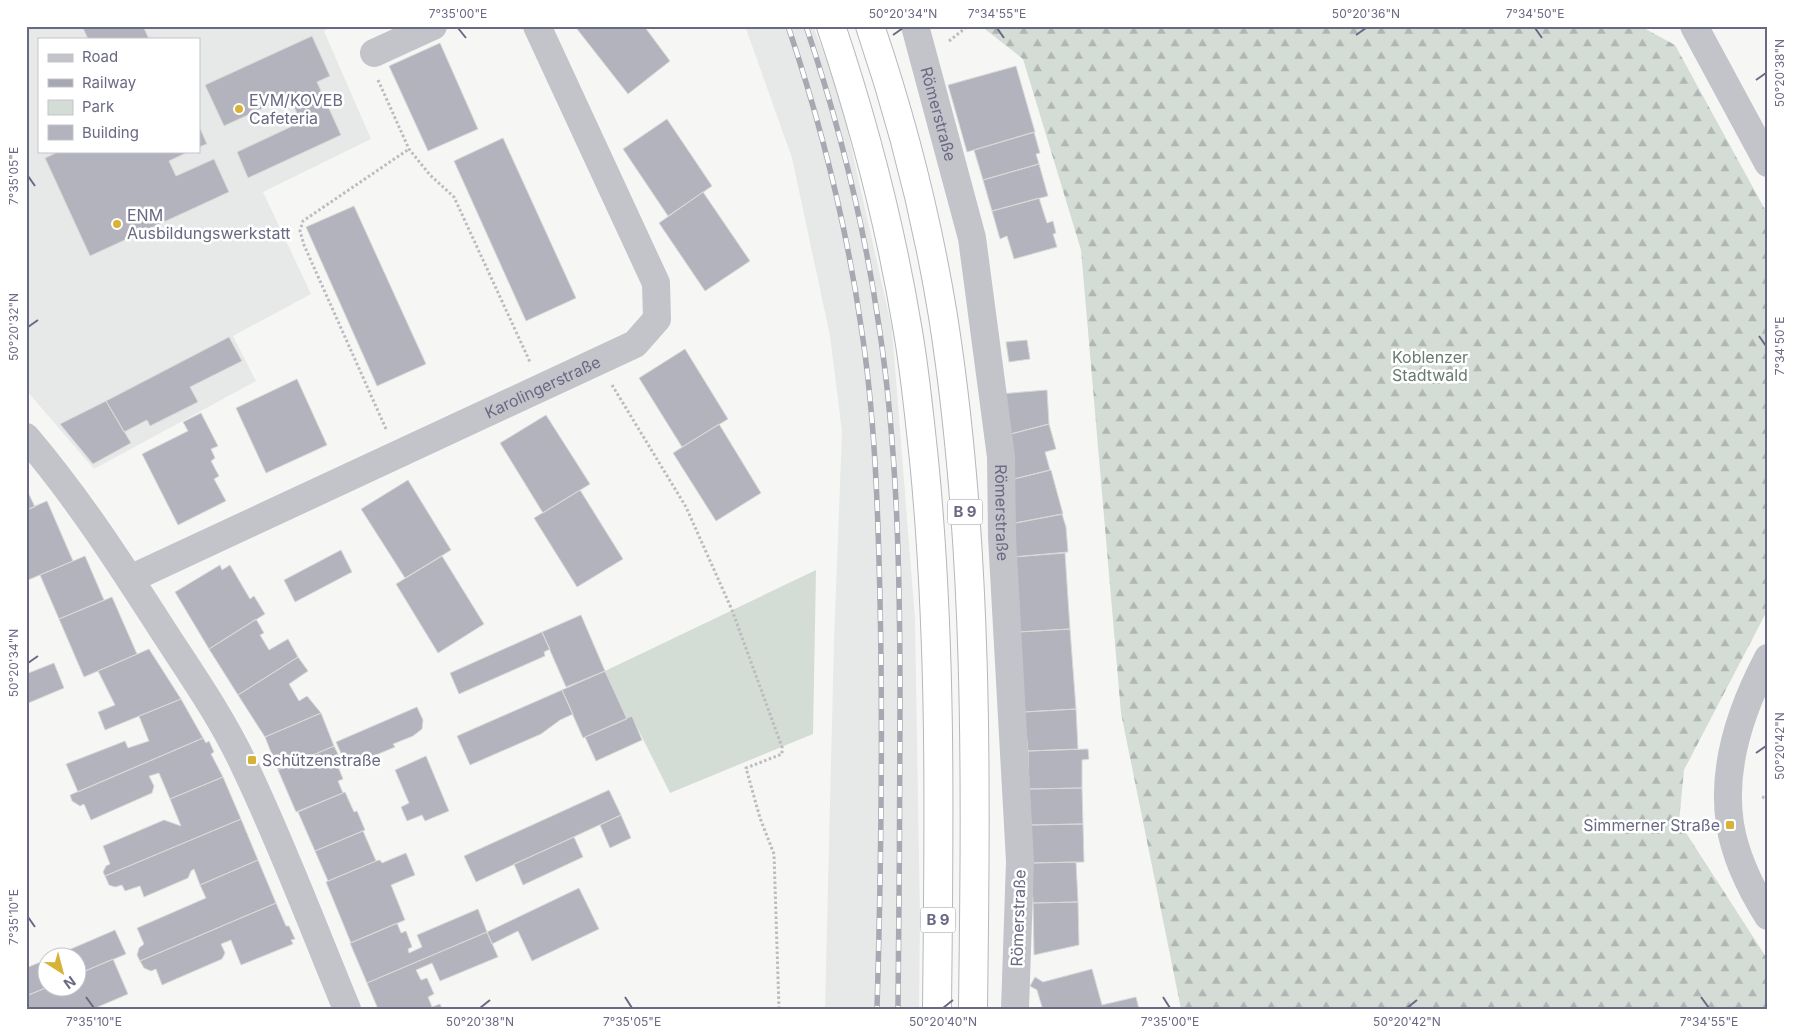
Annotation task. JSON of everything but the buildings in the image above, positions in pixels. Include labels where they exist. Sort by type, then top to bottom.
[{"type":"highway","name":"B 9","points":[[831,26],[870,153],[889,232],[909,336],[919,418],[930,530],[937,677],[939,831],[938,1009]]},
{"type":"highway","name":"B 9","points":[[870,26],[904,139],[927,235],[943,316],[956,411],[966,531],[974,673],[976,831],[974,1009]]},
{"type":"street","points":[[374,53],[433,26]]},
{"type":"street","name":"Karolingerstraße","points":[[130,579],[635,344],[657,319],[656,284],[537,26]]},
{"type":"street","name":"Römerstraße","points":[[915,26],[972,238],[1001,457],[1002,536],[1020,861],[1015,1009]]},
{"type":"street","points":[[1694,26],[1768,163]]},
{"type":"street","points":[[26,437],[66,487],[130,579],[216,713],[243,762],[263,804],[347,1009]]},
{"type":"street","points":[[1768,658],[1751,691],[1732,749],[1728,795],[1730,825],[1740,858],[1759,901],[1768,916]]},
{"type":"path","points":[[374,53],[378,84],[409,149],[430,174],[454,197],[542,388]]},
{"type":"path","points":[[397,454],[304,245],[300,231],[303,221],[409,149]]},
{"type":"path","points":[[598,362],[686,507],[732,610],[782,747],[782,754],[746,768],[760,818],[774,854],[779,1009]]},
{"type":"path","points":[[1762,797],[1768,798]]},
{"type":"shaded area","points":[[26,26],[333,26],[324,31],[371,139],[263,192],[311,294],[233,336],[256,381],[94,469],[26,390]]},
{"type":"shaded area","points":[[745,26],[813,26],[838,88],[892,329],[915,619],[920,919],[919,1009],[825,1009],[834,639],[842,432],[830,336],[792,158]]},
{"type":"green space","name":"Koblenzer Stadtwald","points":[[981,26],[1640,26],[1675,45],[1768,215],[1768,609],[1684,770],[1679,822],[1768,960],[1768,1009],[1181,1009],[1121,713],[1081,250],[1023,59]]},
{"type":"green space","points":[[816,570],[813,734],[670,793],[632,717],[627,719],[605,671]]},
{"type":"railway","points":[[788,26],[822,137],[840,212],[855,288],[870,394],[877,497],[881,651],[880,906],[877,1009]]},
{"type":"railway","points":[[806,26],[840,137],[858,212],[879,326],[890,420],[897,515],[899,609],[898,1009]]},
{"type":"place","name":"EVM/KOVEB Cafeteria","points":[[239,109]]},
{"type":"place","name":"ENM Ausbildungswerkstatt","points":[[117,224]]},
{"type":"place","name":"Schützenstraße","points":[[252,760]]},
{"type":"place","name":"Simmerner Straße","points":[[1730,825]]}]
